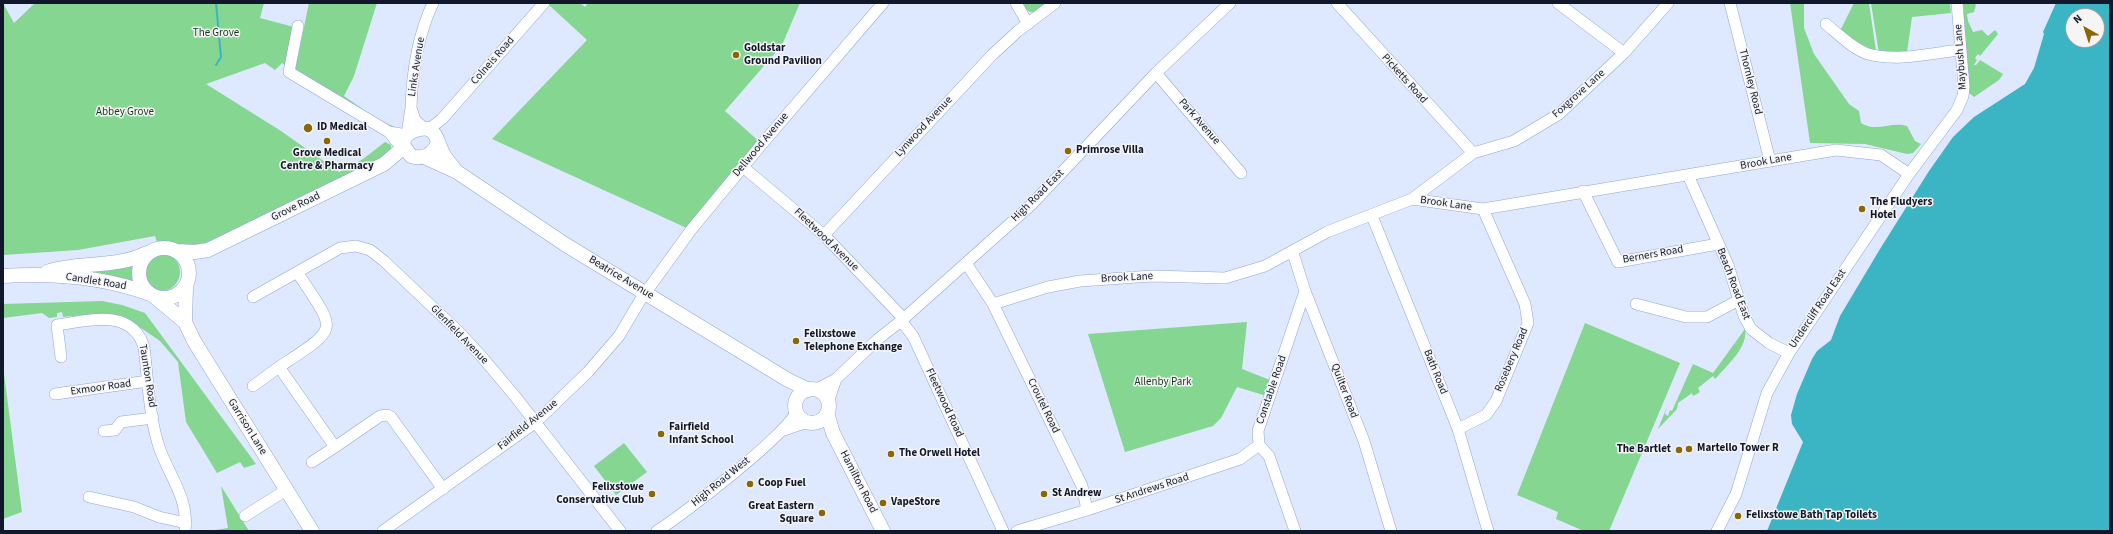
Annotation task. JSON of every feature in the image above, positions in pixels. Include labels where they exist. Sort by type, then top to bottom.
[{"type":"main road","points":[[432,134],[434,152],[420,157],[406,140],[432,134]]},
{"type":"main road","name":"Beatrice Avenue","points":[[432,134],[444,156],[457,172]]},
{"type":"main road","name":"Grove Road","points":[[384,164],[406,140]]},
{"type":"main road","name":"Beatrice Avenue","points":[[420,157],[457,172],[566,245],[646,292],[788,380],[812,390]]},
{"type":"main road","name":"Grove Road","points":[[177,251],[195,252],[208,250],[384,164],[420,157]]},
{"type":"main road","points":[[161,247],[177,251],[187,262],[187,282],[175,296],[165,298],[153,295],[143,288],[138,274],[141,260],[147,253],[161,247]]},
{"type":"main road","name":"Grove Road","points":[[187,282],[194,267],[208,250]]},
{"type":"main road","name":"Candlet Road","points":[[41,274],[58,268],[115,264],[137,258],[147,253]]},
{"type":"main road","name":"Candlet Road","points":[[3,276],[41,274],[117,284],[153,295]]},
{"type":"main road","name":"Garrison Lane","points":[[185,322],[187,282]]},
{"type":"main road","name":"Garrison Lane","points":[[153,295],[185,322],[194,341],[312,531]]},
{"type":"main road","points":[[788,380],[795,393],[799,417],[833,432]]},
{"type":"main road","points":[[796,406],[802,393],[812,390],[822,393],[827,407],[824,417],[811,422]]},
{"type":"main road","name":"Hamilton Road","points":[[827,407],[833,432],[883,531]]},
{"type":"street","name":"Links Avenue","points":[[406,140],[419,46],[433,3]]},
{"type":"street","name":"Colneis Road","points":[[432,134],[442,119],[544,3]]},
{"type":"street","name":"Dellwood Avenue","points":[[646,292],[692,230],[743,167],[883,3]]},
{"type":"street","points":[[1016,3],[1028,24]]},
{"type":"street","name":"Lynwood Avenue","points":[[824,235],[981,66],[1028,24],[1055,3]]},
{"type":"street","name":"High Road East","points":[[812,390],[836,379],[878,339],[902,320],[1031,205],[1156,73],[1230,3]]},
{"type":"street","name":"Picketts Road","points":[[1337,3],[1472,153]]},
{"type":"street","points":[[1558,3],[1624,53]]},
{"type":"street","name":"Foxgrove Lane","points":[[1412,199],[1472,153],[1514,141],[1559,114],[1624,53],[1668,3]]},
{"type":"street","name":"Thornley Road","points":[[1730,3],[1770,161]]},
{"type":"street","name":"Maybush Lane","points":[[1957,3],[1964,87],[1963,96],[1957,110]]},
{"type":"street","points":[[1826,24],[1859,49],[1869,54],[1894,56],[1960,50]]},
{"type":"street","points":[[298,26],[289,72],[389,132],[397,142],[406,140]]},
{"type":"street","name":"Park Avenue","points":[[1156,73],[1241,173]]},
{"type":"street","name":"Links Avenue","points":[[411,108],[415,120],[432,134]]},
{"type":"street","name":"Undercliff Road East","points":[[1718,530],[1736,494],[1767,393],[1789,353],[1909,174],[1957,110]]},
{"type":"street","name":"Brook Lane","points":[[993,304],[1048,287],[1080,281],[1152,276],[1225,278],[1265,266],[1293,253],[1327,232],[1372,216],[1412,199],[1483,209],[1583,191],[1836,150],[1881,155],[1909,174]]},
{"type":"street","name":"Fleetwood Avenue","points":[[743,167],[824,235],[902,320]]},
{"type":"street","name":"Beach Road East","points":[[1688,175],[1728,265],[1744,316],[1751,329],[1769,343],[1789,353]]},
{"type":"street","name":"Berners Road","points":[[1583,191],[1618,262],[1718,244]]},
{"type":"street","name":"Rosebery Road","points":[[1458,429],[1486,415],[1496,401],[1528,323],[1525,304],[1483,209]]},
{"type":"street","name":"Bath Road","points":[[1372,216],[1458,429],[1488,531]]},
{"type":"street","name":"Glenfield Avenue","points":[[253,297],[343,247],[356,246],[370,250],[384,261],[459,332],[536,422],[620,531]]},
{"type":"street","name":"Quilter Road","points":[[1293,253],[1305,291],[1364,441],[1391,531]]},
{"type":"street","points":[[966,262],[993,304]]},
{"type":"street","points":[[253,386],[322,338],[327,328],[325,315],[297,272]]},
{"type":"street","name":"Constable Road","points":[[1259,445],[1258,431],[1305,291]]},
{"type":"street","name":"Fairfield Avenue","points":[[383,531],[536,422],[604,354],[624,328],[646,292]]},
{"type":"street","points":[[1636,304],[1686,318],[1707,317],[1739,300]]},
{"type":"street","name":"Croutel Road","points":[[993,304],[1082,486],[1087,510]]},
{"type":"street","name":"Taunton Road","points":[[61,357],[57,325],[102,319],[116,320],[129,326],[142,340],[153,418],[159,448],[178,487],[182,500],[185,527]]},
{"type":"street","name":"Fleetwood Road","points":[[902,320],[913,336],[1003,531]]},
{"type":"street","points":[[279,367],[335,447]]},
{"type":"street","name":"High Road East","points":[[827,407],[836,379]]},
{"type":"street","name":"Exmoor Road","points":[[55,394],[148,381]]},
{"type":"street","name":"High Road West","points":[[657,531],[735,471],[783,430],[796,406]]},
{"type":"street","points":[[312,462],[377,418],[387,415],[397,425],[443,489]]},
{"type":"street","points":[[104,431],[115,430],[121,422],[153,418]]},
{"type":"street","name":"High Road West","points":[[783,430],[811,422]]},
{"type":"street","points":[[1259,445],[1269,456],[1295,531]]},
{"type":"street","name":"St Andrews Road","points":[[1017,531],[1087,510],[1240,459],[1259,445]]},
{"type":"street","points":[[245,516],[286,490]]},
{"type":"street","points":[[90,497],[134,507],[185,527]]},
{"type":"green space","name":"Abbey Grove","points":[[3,3],[14,23],[35,3],[264,3],[260,18],[294,27],[287,67],[282,63],[275,70],[265,63],[206,84],[281,131],[339,172],[363,159],[385,142],[391,145],[391,153],[384,158],[206,243],[183,246],[157,242],[155,236],[78,250],[3,255]]},
{"type":"green space","points":[[309,3],[377,3],[354,76],[344,96],[377,119],[399,129],[395,133],[295,70]]},
{"type":"green space","points":[[550,3],[580,3],[585,7],[588,3],[800,3],[782,45],[725,111],[762,144],[691,230],[492,139],[587,40],[549,5]]},
{"type":"green space","points":[[1020,3],[1051,3],[1038,11],[1031,12],[1024,8]]},
{"type":"green space","points":[[1790,3],[1804,3],[1804,28],[1814,54],[1849,104],[1859,111],[1861,123],[1873,127],[1895,125],[1907,126],[1915,141],[1921,144],[1913,153],[1907,154],[1865,144],[1810,143]]},
{"type":"green space","points":[[1854,3],[1869,3],[1877,58],[1840,35],[1841,29]]},
{"type":"green space","points":[[1871,3],[1950,3],[1951,13],[1912,17],[1906,59],[1880,60]]},
{"type":"green space","points":[[1963,3],[1974,3],[1976,5],[1974,12],[1967,14],[1968,21],[1973,32],[1982,30],[1988,36],[1995,30],[1998,34],[1980,56],[1978,54],[1975,58],[1977,60],[1974,65],[1976,65],[1980,60],[2003,74],[1999,80],[1974,97],[1969,93]]},
{"type":"green space","points":[[157,253],[165,253],[172,256],[177,261],[180,272],[177,283],[172,288],[165,291],[157,291],[150,288],[145,283],[142,276],[142,268],[145,261],[150,256]]},
{"type":"green space","points":[[135,262],[133,270],[135,282],[59,270]]},
{"type":"green space","points":[[102,301],[122,305],[145,313],[256,464],[244,468],[240,462],[217,473],[186,422],[178,362],[160,341],[129,320],[85,315],[63,317],[62,312],[57,313],[57,317],[49,318],[42,313],[3,318],[3,304]]},
{"type":"green space","name":"Allenby Park","points":[[1247,322],[1242,369],[1275,382],[1270,397],[1237,387],[1221,418],[1213,426],[1125,452],[1088,334]]},
{"type":"green space","points":[[1585,323],[1680,363],[1609,531],[1584,531],[1556,519],[1558,512],[1517,495]]},
{"type":"green space","points":[[1745,329],[1744,342],[1732,360],[1715,379],[1713,376],[1698,388],[1700,392],[1693,396],[1692,393],[1678,403],[1677,409],[1658,429],[1667,407],[1665,414],[1668,416],[1670,410],[1672,411],[1693,364],[1713,373]]},
{"type":"green space","points":[[3,366],[22,512],[3,519]]},
{"type":"green space","points":[[624,443],[647,472],[616,495],[594,466]]},
{"type":"green space","points":[[221,486],[249,531],[209,531],[228,528]]},
{"type":"water","points":[[2056,3],[2110,3],[2110,531],[1767,531],[1803,442],[1792,424],[1791,415],[1797,394],[1812,359],[1817,351],[1831,340],[1840,316],[1880,249],[1929,171],[1953,137],[1974,117],[2025,84],[2034,68],[2044,34],[2043,32]]},
{"type":"waterway","points":[[216,3],[221,57],[216,65]]},
{"type":"place","name":"Goldstar Ground Pavilion","points":[[736,55]]},
{"type":"place","name":"ID Medical","points":[[308,128]]},
{"type":"place","name":"Grove Medical Centre & Pharmacy","points":[[327,141]]},
{"type":"place","name":"Primrose Villa","points":[[1068,151]]},
{"type":"place","name":"The Fludyers Hotel","points":[[1862,209]]},
{"type":"place","name":"Felixstowe Telephone Exchange","points":[[796,341]]},
{"type":"place","name":"Fairfield Infant School","points":[[661,434]]},
{"type":"place","name":"Martello Tower R","points":[[1689,449]]},
{"type":"place","name":"The Bartlet","points":[[1679,450]]},
{"type":"place","name":"The Orwell Hotel","points":[[891,454]]},
{"type":"place","name":"Coop Fuel","points":[[750,484]]},
{"type":"place","name":"Felixstowe Conservative Club","points":[[652,494]]},
{"type":"place","name":"St Andrew","points":[[1044,494]]},
{"type":"place","name":"VapeStore","points":[[883,503]]},
{"type":"place","name":"Great Eastern Square","points":[[822,513]]},
{"type":"place","name":"Felixstowe Bath Tap Toilets","points":[[1738,516]]},
{"type":"park label","name":"The Grove","points":[[216,34]]}]
